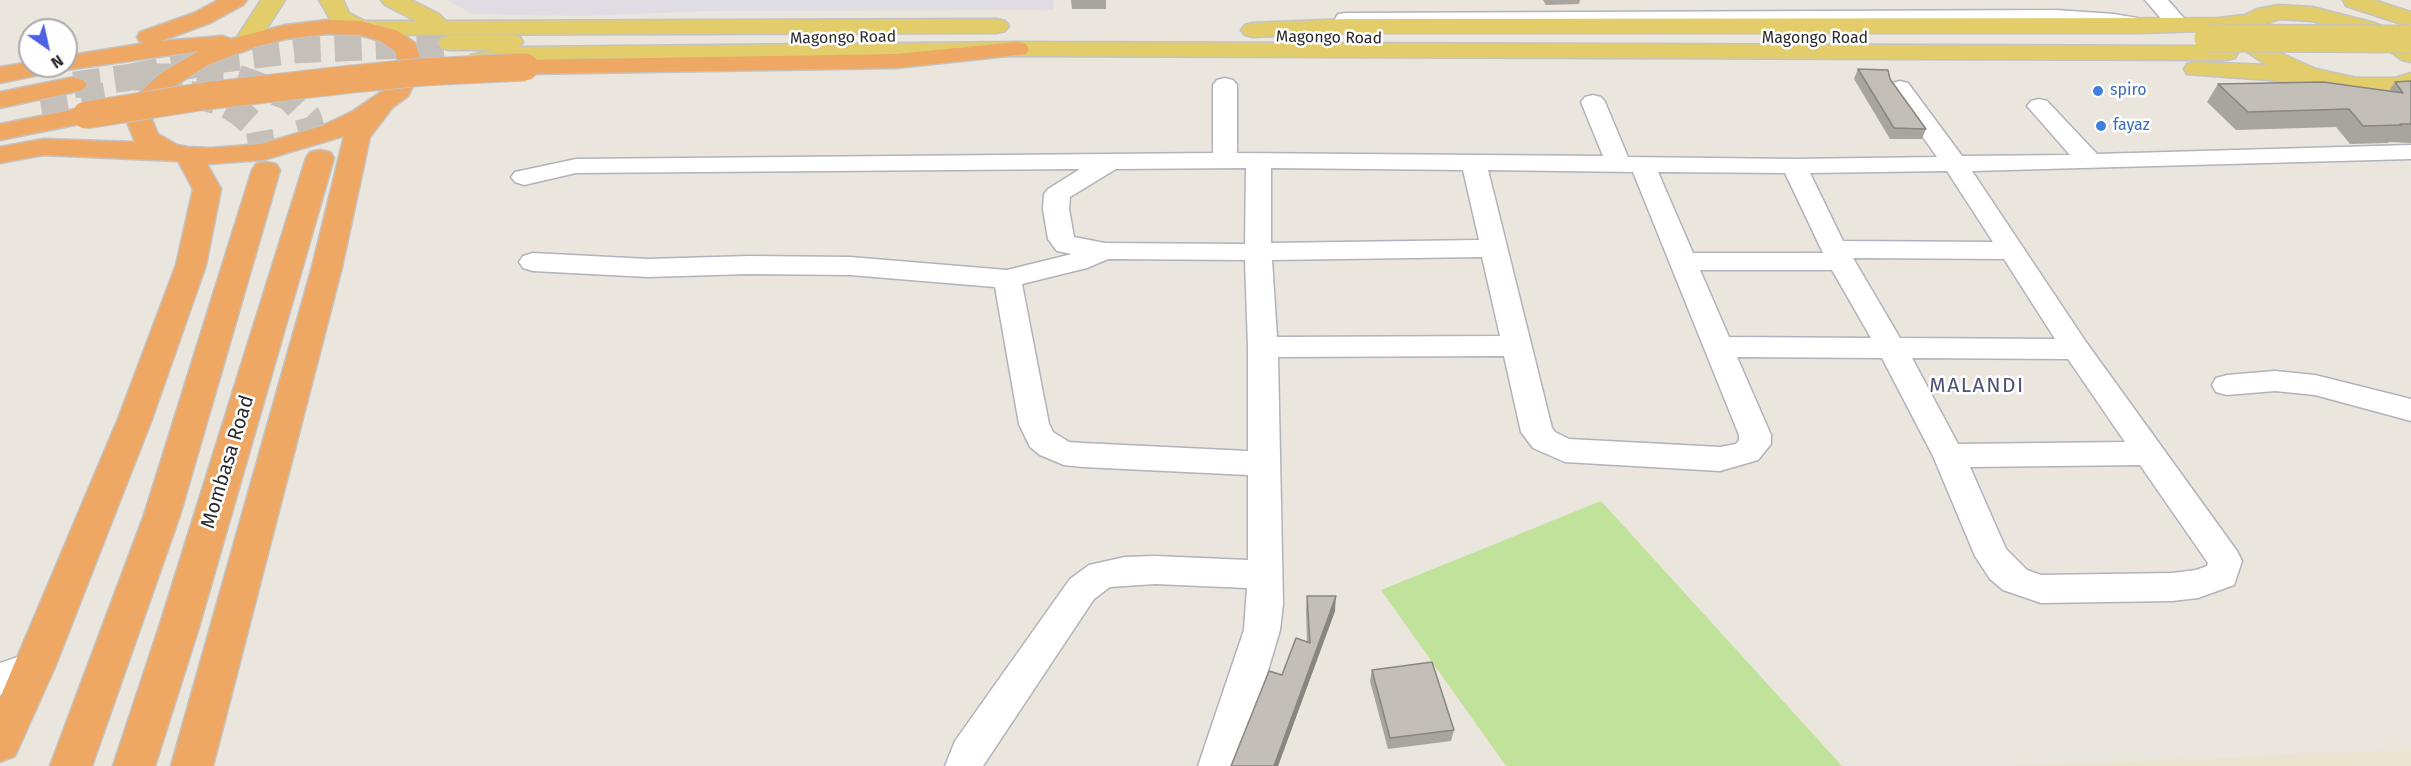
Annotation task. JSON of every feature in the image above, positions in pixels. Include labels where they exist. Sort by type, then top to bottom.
[{"type":"highway","points":[[78,65],[202,18],[235,0]]},
{"type":"highway","points":[[0,743],[36,667],[135,419],[192,265],[207,189],[178,153],[146,138],[139,120],[147,99],[170,78],[201,59],[246,42],[285,32],[326,27],[361,28],[389,36],[406,48],[411,65],[390,98],[357,136],[327,267],[192,766]]},
{"type":"highway","points":[[78,67],[181,45],[246,42]]},
{"type":"highway","points":[[0,132],[86,115],[205,96],[423,72],[525,67],[896,61],[1017,49]]},
{"type":"highway","points":[[0,75],[18,71]]},
{"type":"highway","points":[[0,100],[49,78]]},
{"type":"highway","points":[[0,155],[43,147],[236,155],[290,146],[341,128],[390,98]]},
{"type":"highway","points":[[0,116],[41,107]]},
{"type":"highway","name":"Mombasa Road","points":[[134,766],[320,158]]},
{"type":"highway","points":[[71,766],[162,515],[266,170]]},
{"type":"main road","points":[[246,42],[273,0]]},
{"type":"main road","points":[[330,0],[340,17],[361,28]]},
{"type":"main road","points":[[393,0],[431,19],[445,35]]},
{"type":"main road","points":[[2308,0],[2343,13],[2411,27]]},
{"type":"main road","points":[[2179,25],[2217,5]]},
{"type":"main road","points":[[2262,12],[2247,28],[2248,37],[2256,47],[2287,67],[2308,75],[2357,86],[2398,86],[2411,81]]},
{"type":"main road","points":[[1210,36],[1344,15],[2141,26],[2218,25],[2262,12],[2294,12],[2343,13],[2411,20]]},
{"type":"main road","points":[[2343,13],[2411,54]]},
{"type":"main road","name":"Magongo Road","points":[[361,28],[445,35],[1210,36],[1460,40],[2411,39]]},
{"type":"main road","points":[[1151,50],[2411,54]]},
{"type":"main road","points":[[1151,50],[1217,62],[2169,68],[2308,75]]},
{"type":"main road","name":"Magongo Road","points":[[390,98],[415,80],[447,68],[497,56],[544,52],[1151,50]]},
{"type":"street","points":[[2156,0],[2179,25]]},
{"type":"street","points":[[1225,86],[1225,160]]},
{"type":"street","points":[[1794,166],[1838,255],[1892,347],[1949,456],[1992,556],[2001,569],[2026,585],[2041,589],[2172,587],[2198,584],[2222,575],[2225,561],[2076,350],[1954,163],[1900,88]]},
{"type":"street","points":[[1474,163],[1537,432],[1544,440],[1565,450],[1720,459],[1747,452],[1755,444],[1755,435],[1683,262],[1630,164],[1593,102]]},
{"type":"street","points":[[2039,106],[2090,162]]},
{"type":"street","points":[[524,177],[576,166],[1259,160],[1794,166],[2090,162],[2411,152]]},
{"type":"street","points":[[1217,766],[1262,630],[1265,575],[1263,347],[1258,252],[1259,160]]},
{"type":"street","points":[[1111,161],[1057,194],[1063,243],[1078,249],[1258,252],[1494,248]]},
{"type":"street","points":[[533,262],[648,268],[838,265],[1007,279],[1077,262],[1105,250]]},
{"type":"street","points":[[1683,262],[1838,255],[2011,251]]},
{"type":"street","points":[[1007,279],[1034,424],[1041,439],[1051,447],[1064,453],[1083,455],[1264,464]]},
{"type":"street","points":[[1263,347],[1517,346]]},
{"type":"street","points":[[1719,347],[2076,350]]},
{"type":"street","points":[[2227,385],[2275,381],[2315,384],[2411,410]]},
{"type":"street","points":[[1949,456],[2150,453]]},
{"type":"street","points":[[964,766],[969,753],[1012,688],[1082,589],[1101,575],[1155,570],[1265,575]]},
{"type":"street","points":[[0,679],[36,667]]},
{"type":"shaded area","points":[[447,0],[1054,0],[1053,10],[707,11],[583,16],[472,14]]},
{"type":"shaded area","points":[[2411,750],[2411,766],[2014,766]]},
{"type":"green space","points":[[1601,501],[1842,766],[1506,766],[1381,590]]},
{"type":"building","points":[[1858,69],[1888,70],[1890,79],[1926,129],[1894,128]]},
{"type":"building","points":[[2411,81],[2411,124],[2363,126],[2349,109],[2248,112],[2218,84],[2323,82],[2403,93],[2395,82]]},
{"type":"building","points":[[1307,596],[1336,596],[1274,766],[1231,766],[1269,671],[1282,675],[1296,638],[1310,643]]},
{"type":"building","points":[[1432,662],[1454,730],[1390,738],[1372,670]]},
{"type":"tunnel","points":[[132,77],[216,60],[294,50],[450,43]]},
{"type":"tunnel","points":[[74,85],[132,77],[235,77],[289,97],[308,117],[320,158]]},
{"type":"tunnel","points":[[189,94],[222,102],[239,112],[259,130],[266,170]]},
{"type":"tunnel","points":[[41,107],[105,96]]},
{"type":"place","name":"spiro","points":[[2098,91]]},
{"type":"place","name":"fayaz","points":[[2101,126]]},
{"type":"district","name":"MALANDI","points":[[1977,386]]}]
